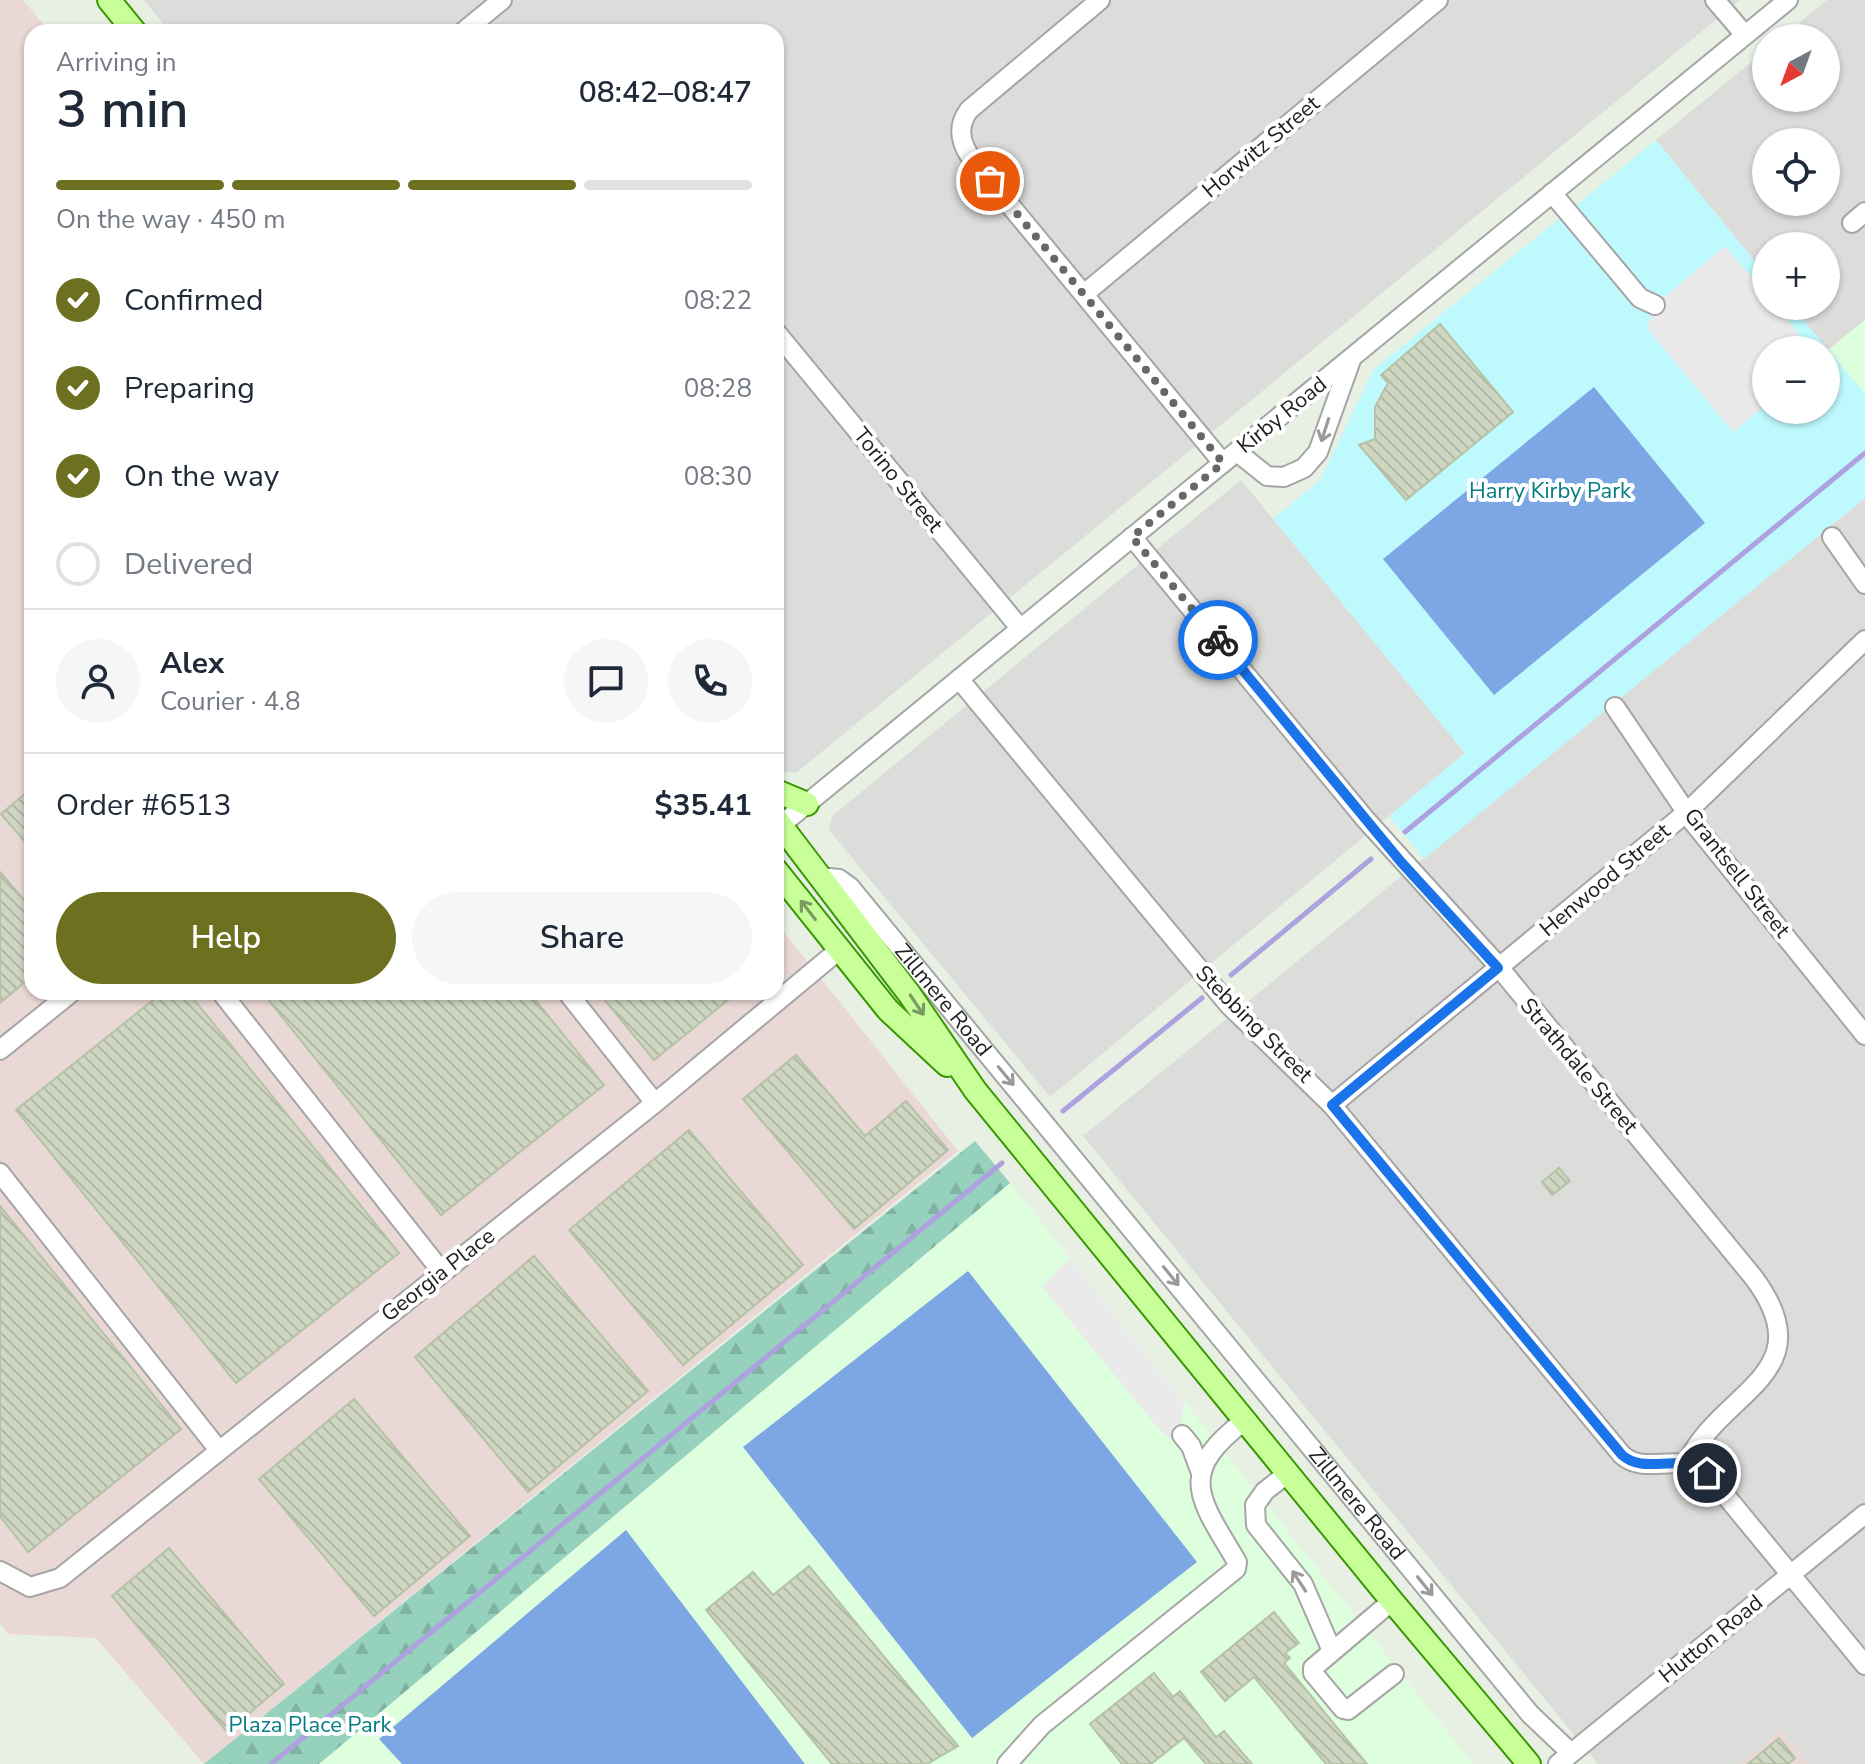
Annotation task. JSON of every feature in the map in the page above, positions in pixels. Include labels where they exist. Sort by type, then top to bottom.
[{"type":"main road","points":[[109,0],[128,24]]},
{"type":"main road","points":[[784,794],[807,804]]},
{"type":"main road","name":"Zillmere Road","points":[[784,832],[910,995],[975,1090],[1287,1474],[1529,1764]]},
{"type":"main road","name":"Zillmere Road","points":[[784,880],[888,1010],[975,1090]]},
{"type":"street","points":[[473,24],[502,0]]},
{"type":"street","points":[[1100,0],[964,116],[961,131],[971,158],[1084,294],[1230,457],[1267,476],[1284,477],[1304,468],[1318,452],[1352,357]]},
{"type":"street","name":"Horwitz Street","points":[[1084,294],[1438,0]]},
{"type":"street","points":[[1715,0],[1745,35]]},
{"type":"street","name":"Kirby Road","points":[[784,820],[1788,0]]},
{"type":"street","points":[[1552,193],[1640,298],[1655,305]]},
{"type":"street","name":"Torino Street","points":[[784,342],[1020,628]]},
{"type":"street","name":"Strathdale Street","points":[[1132,537],[1375,830],[1498,968],[1774,1307],[1778,1334],[1773,1362],[1758,1385],[1704,1432],[1687,1463]]},
{"type":"street","points":[[1832,537],[1865,584]]},
{"type":"street","name":"Henwood Street","points":[[1332,1105],[1687,812],[1865,640]]},
{"type":"street","name":"Stebbing Street","points":[[959,679],[1229,1005],[1332,1105],[1622,1455],[1637,1465],[1687,1463]]},
{"type":"street","name":"Grantsell Street","points":[[1615,707],[1687,812],[1865,1035]]},
{"type":"street","name":"Zillmere Road","points":[[819,877],[839,879],[850,887],[1564,1759]]},
{"type":"street","name":"Georgia Place","points":[[784,998],[839,950]]},
{"type":"street","points":[[0,1050],[62,1000]]},
{"type":"street","points":[[227,1000],[442,1272]]},
{"type":"street","points":[[573,1000],[655,1103]]},
{"type":"street","name":"Georgia Place","points":[[0,1571],[30,1587],[60,1578],[782,1000]]},
{"type":"street","points":[[0,1173],[218,1449]]},
{"type":"street","points":[[1123,1273],[1150,1250]]},
{"type":"street","points":[[1201,1473],[1209,1453],[1244,1421]]},
{"type":"street","points":[[1007,1764],[1042,1725],[1236,1569],[1237,1562],[1204,1505],[1201,1473],[1191,1446],[1182,1435]]},
{"type":"street","points":[[1687,1463],[1714,1480],[1865,1665]]},
{"type":"street","points":[[1287,1474],[1265,1491],[1255,1505],[1256,1525],[1303,1584],[1332,1651]]},
{"type":"street","name":"Hutton Road","points":[[1564,1759],[1865,1514]]},
{"type":"street","points":[[1392,1601],[1313,1668],[1313,1673],[1343,1709],[1348,1710],[1394,1674]]},
{"type":"shaded area","points":[[0,0],[23,0],[43,24],[24,24],[24,1000],[784,1000],[784,932],[958,1151],[204,1764],[96,1638],[8,1634],[0,1624]]},
{"type":"shaded area","points":[[144,0],[1740,0],[796,773],[784,771],[784,24],[164,24]]},
{"type":"shaded area","points":[[1827,0],[1865,0],[1865,320],[1840,340],[1840,336],[1817,336],[1803,320],[1840,320],[1840,232],[1752,232],[1752,258],[1656,140],[1752,61],[1752,112],[1840,112],[1840,24],[1798,24]]},
{"type":"shaded area","points":[[1725,246],[1752,278],[1752,320],[1787,320],[1801,336],[1752,336],[1752,416],[1733,432],[1647,328],[1655,305]]},
{"type":"shaded area","points":[[1865,320],[1865,394],[1840,364],[1840,340]]},
{"type":"shaded area","points":[[1241,480],[1465,753],[1050,1097],[829,830],[832,816]]},
{"type":"shaded area","points":[[1865,498],[1865,1764],[1808,1764],[1781,1731],[1740,1764],[1598,1764],[1083,1136]]},
{"type":"shaded area","points":[[1010,1183],[1473,1764],[319,1764]]},
{"type":"shaded area","points":[[1070,1258],[1184,1402],[1179,1441],[1163,1434],[1042,1287]]},
{"type":"shaded area","points":[[1781,1731],[1808,1764],[1740,1764]]},
{"type":"green space","name":"Harry Kirby Park","points":[[1656,140],[1752,258],[1752,320],[1804,320],[1817,336],[1752,336],[1752,424],[1840,424],[1840,364],[1865,394],[1865,498],[1424,859],[1389,816],[1465,753],[1273,519],[1320,480],[1374,369]]},
{"type":"green space","points":[[1594,387],[1705,523],[1494,695],[1383,559]]},
{"type":"green space","name":"Plaza Place Park","points":[[975,1141],[1010,1183],[319,1764],[204,1764]]},
{"type":"green space","points":[[968,1271],[1197,1562],[972,1738],[743,1447]]},
{"type":"green space","points":[[626,1530],[805,1764],[402,1764],[379,1739]]},
{"type":"building","points":[[1440,324],[1513,412],[1406,500],[1359,445],[1375,439],[1375,407],[1388,383],[1381,375]]},
{"type":"building","points":[[24,795],[24,841],[1,814]]},
{"type":"building","points":[[0,872],[24,900],[24,983],[0,1003]]},
{"type":"building","points":[[153,1000],[194,1000],[399,1253],[236,1383],[16,1110]]},
{"type":"building","points":[[268,1000],[535,1000],[604,1085],[441,1215]]},
{"type":"building","points":[[605,1000],[728,1000],[654,1060]]},
{"type":"building","points":[[796,1055],[865,1136],[906,1101],[948,1150],[854,1229],[743,1099]]},
{"type":"building","points":[[689,1130],[803,1265],[683,1365],[569,1230]]},
{"type":"building","points":[[1559,1168],[1570,1181],[1552,1195],[1542,1182]]},
{"type":"building","points":[[0,1206],[181,1429],[28,1552],[0,1516]]},
{"type":"building","points":[[534,1256],[648,1391],[528,1492],[415,1357]]},
{"type":"building","points":[[354,1399],[470,1536],[374,1616],[259,1479]]},
{"type":"building","points":[[169,1548],[284,1684],[227,1732],[112,1596]]},
{"type":"building","points":[[809,1566],[958,1746],[927,1764],[832,1764],[706,1610],[753,1572],[773,1595]]},
{"type":"building","points":[[1274,1612],[1299,1643],[1285,1653],[1290,1658],[1284,1663],[1367,1764],[1326,1764],[1254,1677],[1225,1701],[1201,1672]]},
{"type":"building","points":[[1154,1673],[1173,1697],[1180,1691],[1216,1737],[1224,1731],[1252,1764],[1206,1764],[1184,1738],[1151,1764],[1122,1764],[1090,1724]]},
{"type":"building","points":[[1779,1738],[1795,1758],[1788,1764],[1748,1764]]},
{"type":"waterway","points":[[1405,832],[1865,453]]},
{"type":"waterway","points":[[1231,975],[1371,859]]},
{"type":"waterway","points":[[1063,1111],[1202,998]]},
{"type":"waterway","points":[[271,1764],[1002,1163]]},
{"type":"way so far","points":[[990,181],[1223,463],[1132,537],[1218,640]]},
{"type":"route","points":[[1218,640],[1401,862],[1498,968],[1332,1105],[1628,1461],[1637,1465],[1670,1461],[1687,1463],[1707,1473]]}]
